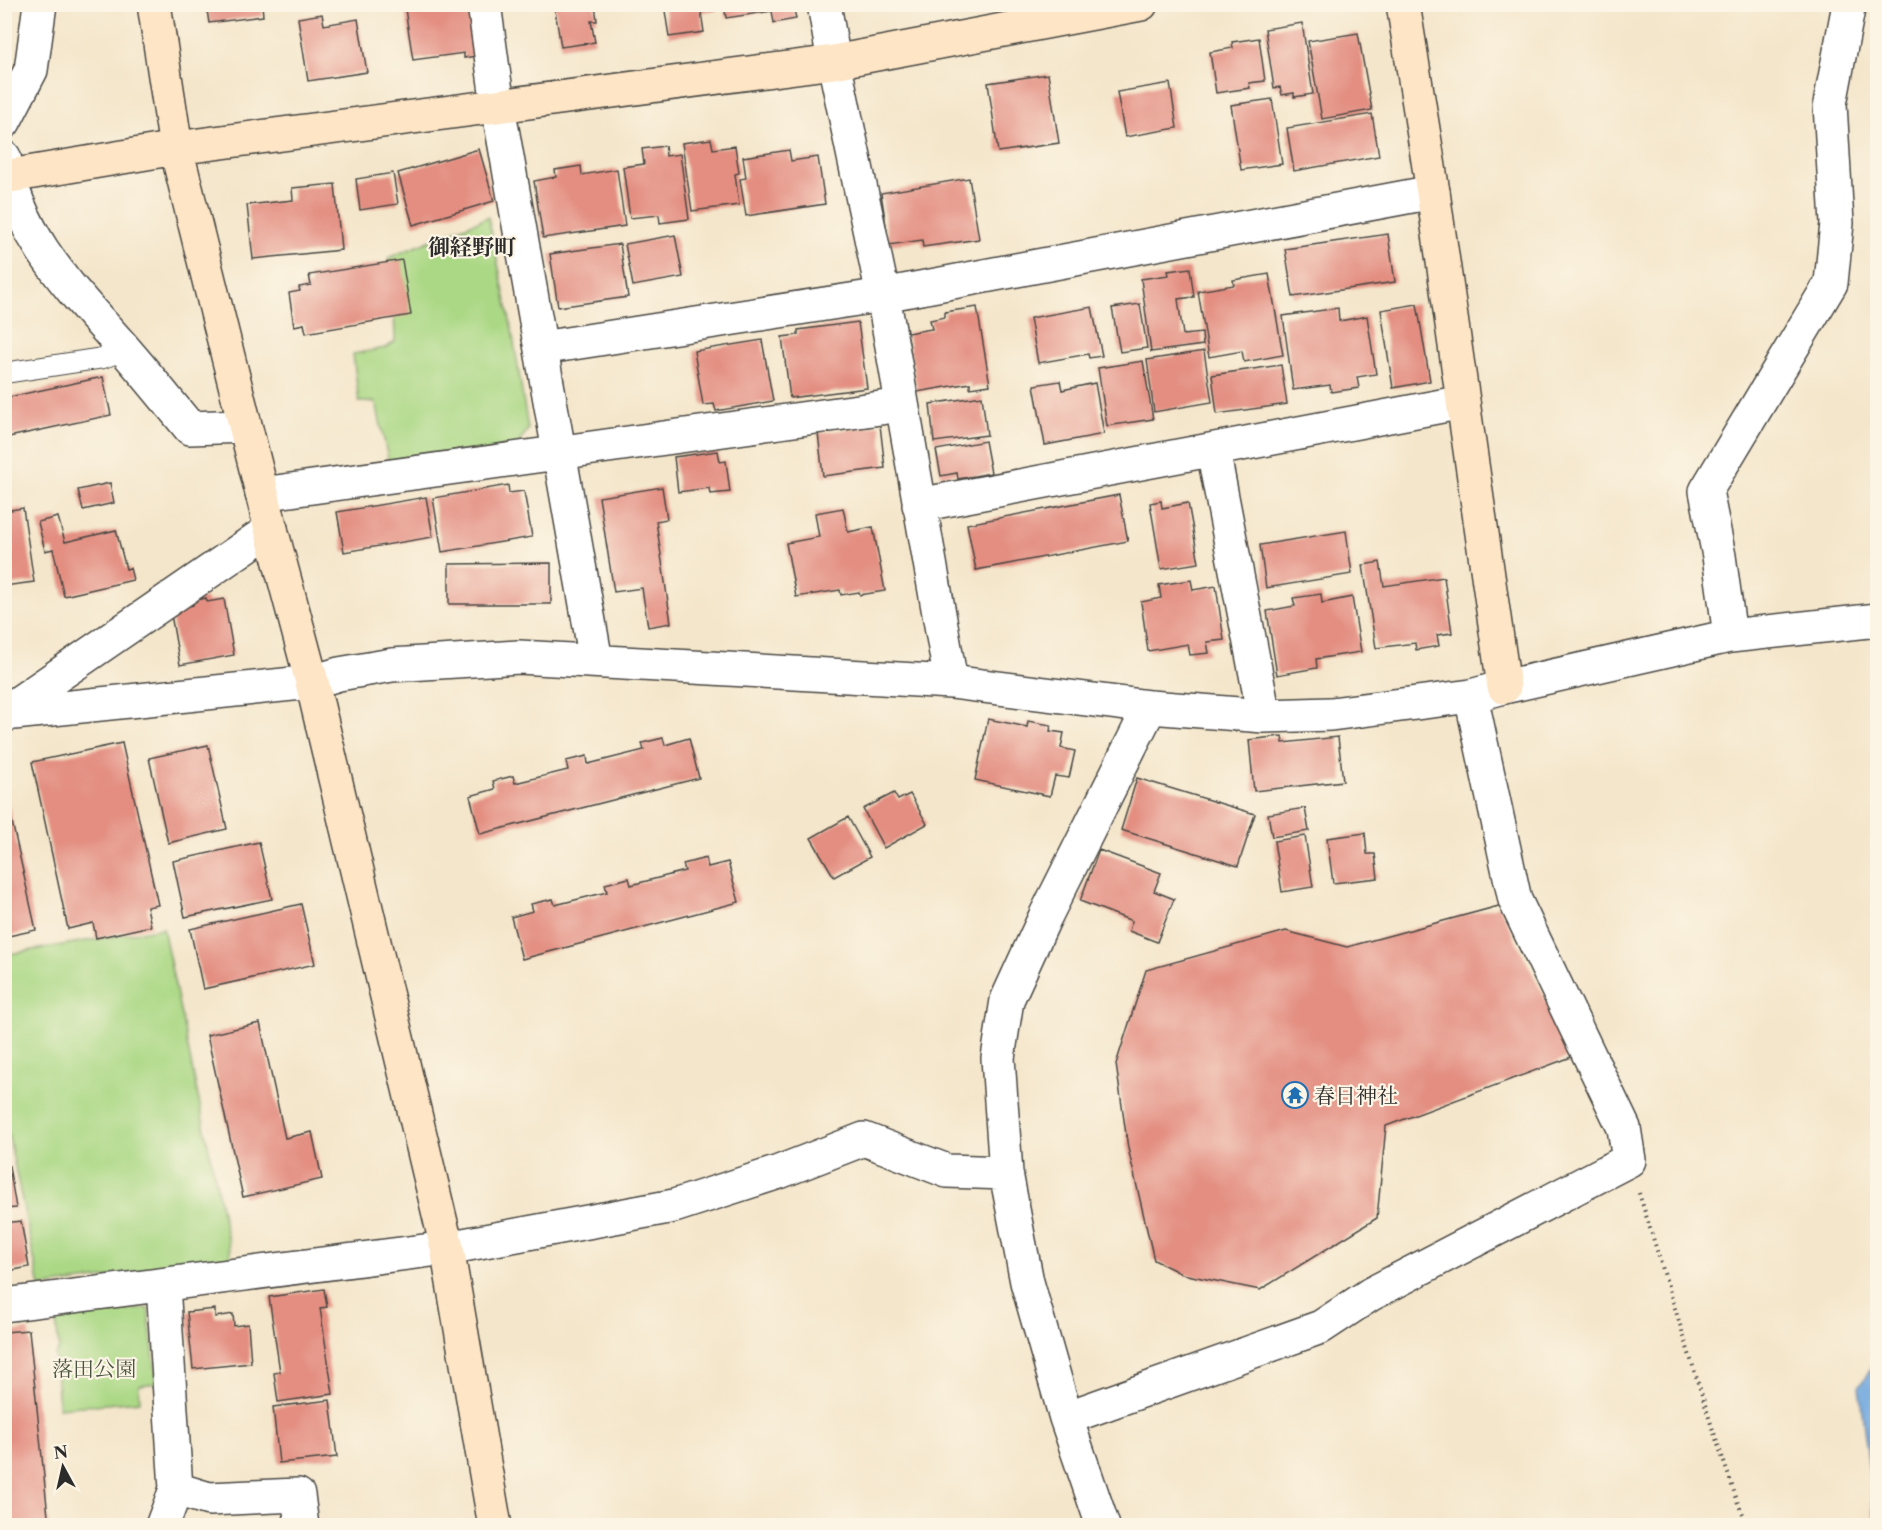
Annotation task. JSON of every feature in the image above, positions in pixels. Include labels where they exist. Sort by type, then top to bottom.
[{"type":"street","points":[[4,122],[31,70],[40,4]]},
{"type":"street","points":[[154,4],[176,148],[270,529],[312,682],[447,1248],[495,1526]]},
{"type":"street","points":[[484,4],[498,106],[596,661]]},
{"type":"street","points":[[824,4],[883,295],[951,682]]},
{"type":"street","points":[[245,426],[190,428],[53,267],[32,235],[6,170],[834,62],[1141,4]]},
{"type":"street","points":[[1403,4],[1504,687]]},
{"type":"street","points":[[1731,636],[1706,491],[1831,283],[1837,223],[1830,104],[1849,4]]},
{"type":"street","points":[[541,348],[883,295],[1432,192]]},
{"type":"street","points":[[919,505],[1463,402]]},
{"type":"street","points":[[262,494],[902,405]]},
{"type":"street","points":[[1213,450],[1264,716]]},
{"type":"street","points":[[4,713],[270,529]]},
{"type":"street","points":[[4,713],[312,682],[339,674],[392,665],[519,657],[951,682],[1150,707],[1264,716],[1331,714],[1471,696],[1731,636],[1878,620]]},
{"type":"street","points":[[1066,1418],[1321,1327],[1371,1294],[1629,1160],[1624,1128],[1515,900],[1471,696]]},
{"type":"street","points":[[1103,1526],[1066,1418],[1028,1282],[1006,1173],[998,1058],[1007,1000],[1045,917],[1150,707]]},
{"type":"street","points":[[4,1305],[447,1248],[674,1206],[779,1172],[864,1139],[947,1172],[1006,1173]]},
{"type":"street","points":[[162,1526],[176,1489],[163,1285]]},
{"type":"street","points":[[176,1489],[209,1499],[298,1495],[302,1526]]},
{"type":"lane","points":[[4,373],[103,358],[125,350]]},
{"type":"path","points":[[1629,1160],[1711,1424],[1739,1506],[1749,1526]]},
{"type":"green space","points":[[488,217],[512,330],[528,429],[512,453],[391,473],[376,402],[359,402],[353,354],[385,348],[395,342],[394,304],[388,258]]},
{"type":"green space","points":[[163,928],[232,1260],[40,1287],[5,1119],[4,955]]},
{"type":"green space","name":"落田公園","points":[[148,1308],[157,1383],[139,1385],[140,1401],[59,1408],[55,1355],[59,1349],[56,1319]]},
{"type":"water","points":[[1877,1359],[1878,1525],[1876,1526],[1859,1387]]},
{"type":"building","points":[[206,4],[262,4],[263,16],[209,23]]},
{"type":"building","points":[[437,4],[469,4],[476,56],[464,58],[464,53],[413,60],[405,9]]},
{"type":"building","points":[[554,4],[595,4],[597,21],[591,21],[595,42],[561,47]]},
{"type":"building","points":[[664,4],[717,4],[718,10],[701,12],[704,32],[669,37]]},
{"type":"building","points":[[724,4],[793,4],[796,19],[774,23],[772,11],[726,18]]},
{"type":"building","points":[[322,14],[324,25],[358,19],[367,72],[308,81],[298,18]]},
{"type":"building","points":[[1302,23],[1313,94],[1294,97],[1294,93],[1282,95],[1280,87],[1274,88],[1265,29]]},
{"type":"building","points":[[1358,33],[1372,110],[1322,119],[1308,41]]},
{"type":"building","points":[[1259,38],[1265,81],[1249,83],[1250,88],[1216,93],[1210,52],[1233,48],[1232,42]]},
{"type":"building","points":[[1048,74],[1059,143],[998,152],[988,83]]},
{"type":"building","points":[[1170,83],[1177,128],[1125,137],[1117,92]]},
{"type":"building","points":[[1272,99],[1282,164],[1241,170],[1231,105]]},
{"type":"building","points":[[1372,114],[1379,156],[1294,171],[1287,128]]},
{"type":"building","points":[[711,139],[713,149],[735,146],[739,173],[735,174],[739,205],[692,211],[682,143]]},
{"type":"building","points":[[665,146],[666,156],[680,154],[689,219],[660,223],[659,215],[630,218],[623,167],[644,164],[642,149]]},
{"type":"building","points":[[479,149],[494,201],[413,225],[398,173]]},
{"type":"building","points":[[789,150],[791,161],[818,157],[825,204],[746,216],[740,179],[746,178],[743,157]]},
{"type":"building","points":[[581,166],[582,175],[617,169],[625,226],[543,238],[534,181],[556,177],[555,170]]},
{"type":"building","points":[[393,173],[398,204],[360,210],[356,179]]},
{"type":"building","points":[[969,178],[979,239],[923,247],[922,240],[889,245],[881,193]]},
{"type":"building","points":[[335,184],[341,250],[253,259],[247,205],[293,200],[292,188]]},
{"type":"building","points":[[1388,234],[1395,282],[1293,297],[1285,249]]},
{"type":"building","points":[[675,235],[683,277],[633,286],[625,244]]},
{"type":"building","points":[[620,244],[628,297],[558,307],[550,254]]},
{"type":"building","points":[[402,260],[411,315],[306,333],[304,324],[294,326],[289,293],[300,291],[299,287],[311,285],[309,275]]},
{"type":"building","points":[[1190,268],[1194,297],[1178,299],[1183,335],[1202,333],[1203,345],[1151,352],[1141,279],[1169,275],[1168,271]]},
{"type":"building","points":[[1269,274],[1283,355],[1244,362],[1242,351],[1209,357],[1198,291],[1234,285],[1233,280]]},
{"type":"building","points":[[1140,304],[1147,348],[1120,352],[1112,308]]},
{"type":"building","points":[[1417,304],[1430,381],[1393,388],[1381,310]]},
{"type":"building","points":[[977,307],[990,385],[970,388],[970,383],[917,392],[907,333],[932,329],[930,320],[945,317],[945,312]]},
{"type":"building","points":[[1092,307],[1102,356],[1089,358],[1088,354],[1038,363],[1030,318]]},
{"type":"building","points":[[1338,308],[1339,321],[1367,316],[1376,374],[1357,377],[1359,388],[1331,392],[1330,385],[1293,390],[1283,316]]},
{"type":"building","points":[[858,322],[867,388],[790,398],[782,337],[798,335],[798,330]]},
{"type":"building","points":[[762,340],[773,401],[716,411],[714,404],[703,405],[694,351]]},
{"type":"building","points":[[1204,351],[1212,402],[1154,412],[1147,360]]},
{"type":"building","points":[[1143,361],[1153,419],[1107,426],[1098,368]]},
{"type":"building","points":[[1281,365],[1287,404],[1217,414],[1212,375]]},
{"type":"building","points":[[103,377],[111,415],[4,438],[4,398]]},
{"type":"building","points":[[1060,381],[1062,390],[1095,383],[1104,434],[1045,445],[1034,385]]},
{"type":"building","points":[[982,396],[987,435],[934,442],[930,404]]},
{"type":"building","points":[[880,425],[885,468],[823,476],[818,433]]},
{"type":"building","points":[[985,441],[991,473],[958,479],[957,473],[941,476],[936,450]]},
{"type":"building","points":[[718,451],[720,462],[726,461],[730,492],[710,494],[709,488],[678,492],[674,457]]},
{"type":"building","points":[[110,483],[114,503],[83,510],[78,490]]},
{"type":"building","points":[[508,485],[509,493],[524,491],[532,537],[442,552],[433,498]]},
{"type":"building","points":[[662,487],[667,519],[656,521],[671,623],[648,627],[642,588],[614,592],[599,497]]},
{"type":"building","points":[[1119,495],[1128,541],[976,570],[967,524]]},
{"type":"building","points":[[426,497],[433,537],[344,552],[337,512]]},
{"type":"building","points":[[1161,501],[1162,508],[1188,503],[1199,563],[1161,569],[1150,503]]},
{"type":"building","points":[[23,508],[34,582],[4,586],[4,511]]},
{"type":"building","points":[[843,508],[848,532],[873,527],[885,591],[841,595],[840,590],[796,597],[786,543],[819,537],[815,513]]},
{"type":"building","points":[[58,517],[65,542],[116,530],[126,569],[130,568],[133,580],[64,596],[53,549],[45,551],[38,522]]},
{"type":"building","points":[[1346,531],[1352,574],[1266,588],[1260,545]]},
{"type":"building","points":[[1380,562],[1384,586],[1444,577],[1452,633],[1437,635],[1439,646],[1416,650],[1415,643],[1376,648],[1363,565]]},
{"type":"building","points":[[551,563],[551,604],[449,604],[449,564]]},
{"type":"building","points":[[1191,580],[1193,590],[1216,586],[1224,640],[1207,642],[1209,653],[1190,655],[1188,644],[1148,651],[1141,602],[1161,598],[1159,585]]},
{"type":"building","points":[[1321,594],[1322,603],[1352,597],[1361,652],[1316,659],[1317,668],[1277,675],[1267,611],[1295,606],[1293,598]]},
{"type":"building","points":[[206,598],[207,602],[224,599],[234,655],[180,665],[170,609],[193,605],[193,601]]},
{"type":"building","points":[[988,719],[1027,727],[1028,721],[1051,725],[1050,731],[1064,733],[1061,748],[1075,751],[1069,778],[1055,776],[1050,796],[975,780]]},
{"type":"building","points":[[1282,736],[1283,743],[1338,737],[1343,781],[1254,791],[1249,740]]},
{"type":"building","points":[[663,738],[665,745],[689,738],[699,778],[480,834],[470,796],[495,789],[493,781],[513,776],[515,783],[568,770],[566,761],[587,756],[588,764],[644,750],[642,743]]},
{"type":"building","points":[[122,743],[158,905],[147,907],[151,926],[96,938],[93,923],[68,929],[32,762]]},
{"type":"building","points":[[208,745],[227,829],[168,843],[149,758]]},
{"type":"building","points":[[1137,778],[1255,814],[1238,866],[1121,830]]},
{"type":"building","points":[[4,791],[36,930],[4,937]]},
{"type":"building","points":[[894,793],[898,800],[910,794],[927,824],[884,848],[863,809]]},
{"type":"building","points":[[1305,808],[1309,831],[1272,837],[1268,814]]},
{"type":"building","points":[[848,817],[870,857],[834,877],[811,838]]},
{"type":"building","points":[[1365,833],[1367,854],[1375,854],[1378,878],[1333,883],[1327,838]]},
{"type":"building","points":[[1305,836],[1313,887],[1282,892],[1274,841]]},
{"type":"building","points":[[259,842],[272,899],[185,917],[173,861]]},
{"type":"building","points":[[1099,850],[1161,873],[1154,891],[1174,899],[1157,942],[1129,931],[1132,921],[1080,901]]},
{"type":"building","points":[[706,858],[708,867],[728,862],[739,902],[522,959],[511,917],[533,911],[531,904],[553,899],[555,905],[607,892],[605,884],[629,878],[631,885],[685,871],[683,864]]},
{"type":"building","points":[[301,904],[315,964],[203,989],[190,929]]},
{"type":"building","name":"春日神社","points":[[1499,906],[1574,1056],[1386,1126],[1377,1218],[1260,1290],[1182,1274],[1154,1260],[1128,1148],[1116,1064],[1146,970],[1286,931],[1347,947]]},
{"type":"building","points":[[260,1023],[285,1138],[312,1132],[322,1179],[243,1197],[207,1035]]},
{"type":"building","points":[[9,1166],[16,1208],[4,1209],[4,1167]]},
{"type":"building","points":[[21,1221],[29,1267],[4,1272],[4,1223]]},
{"type":"building","points":[[324,1289],[327,1307],[320,1308],[333,1394],[278,1402],[274,1373],[280,1372],[269,1297]]},
{"type":"building","points":[[215,1309],[215,1317],[233,1314],[234,1326],[248,1324],[251,1363],[193,1369],[187,1312]]},
{"type":"building","points":[[29,1330],[49,1526],[4,1526],[4,1332]]},
{"type":"building","points":[[330,1400],[337,1457],[279,1463],[273,1407]]},
{"type":"place","name":"春日神社","points":[[1295,1095]]},
{"type":"district","name":"御経野町","points":[[472,247]]}]
